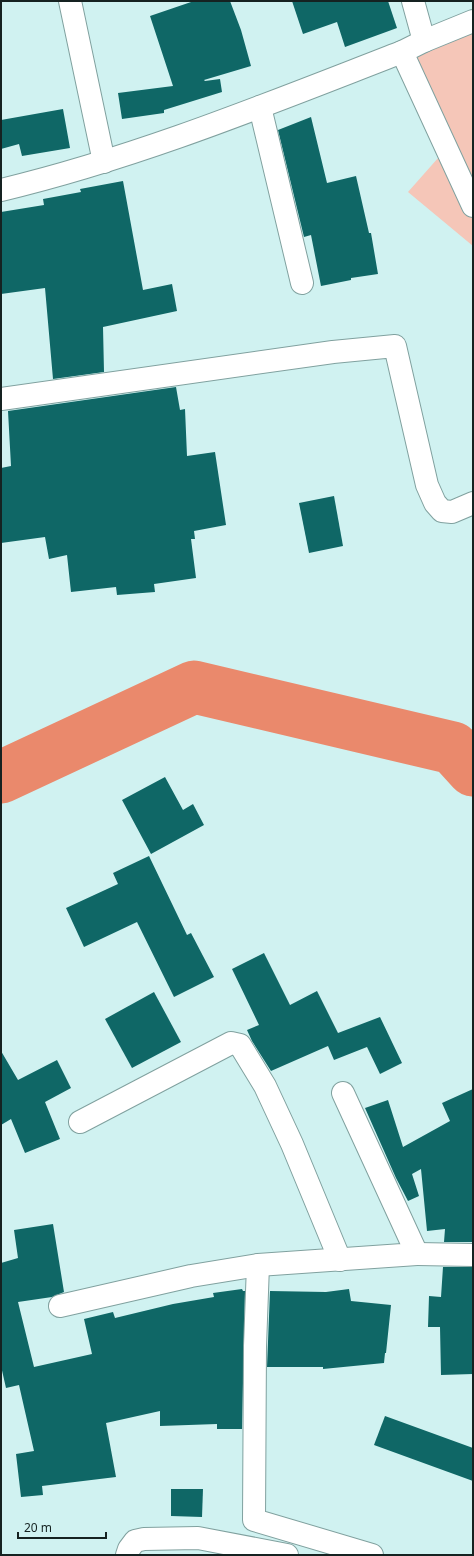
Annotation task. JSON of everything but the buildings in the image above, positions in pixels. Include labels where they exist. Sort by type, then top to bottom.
[{"type":"street","points":[[70,1],[104,162]]},
{"type":"street","points":[[413,1],[424,41]]},
{"type":"street","points":[[1,190],[104,162],[188,134],[402,52],[424,41],[473,21]]},
{"type":"street","points":[[402,52],[473,206]]},
{"type":"street","points":[[260,107],[302,283]]},
{"type":"street","points":[[1,399],[333,352],[395,346],[427,486],[435,503],[442,511],[452,512],[473,503]]},
{"type":"street","points":[[80,1122],[231,1043],[240,1045],[265,1086],[292,1144],[340,1260]]},
{"type":"street","points":[[343,1094],[417,1254]]},
{"type":"street","points":[[60,1306],[191,1276],[258,1265],[417,1254],[473,1255]]},
{"type":"street","points":[[258,1265],[255,1346],[254,1520],[372,1555]]},
{"type":"street","points":[[127,1555],[129,1549],[135,1541],[144,1539],[198,1538],[287,1555]]},
{"type":"shaded area","points":[[473,27],[473,246],[408,192],[454,140],[412,51]]},
{"type":"waterway","points":[[1,777],[194,687],[453,748],[473,770]]}]
